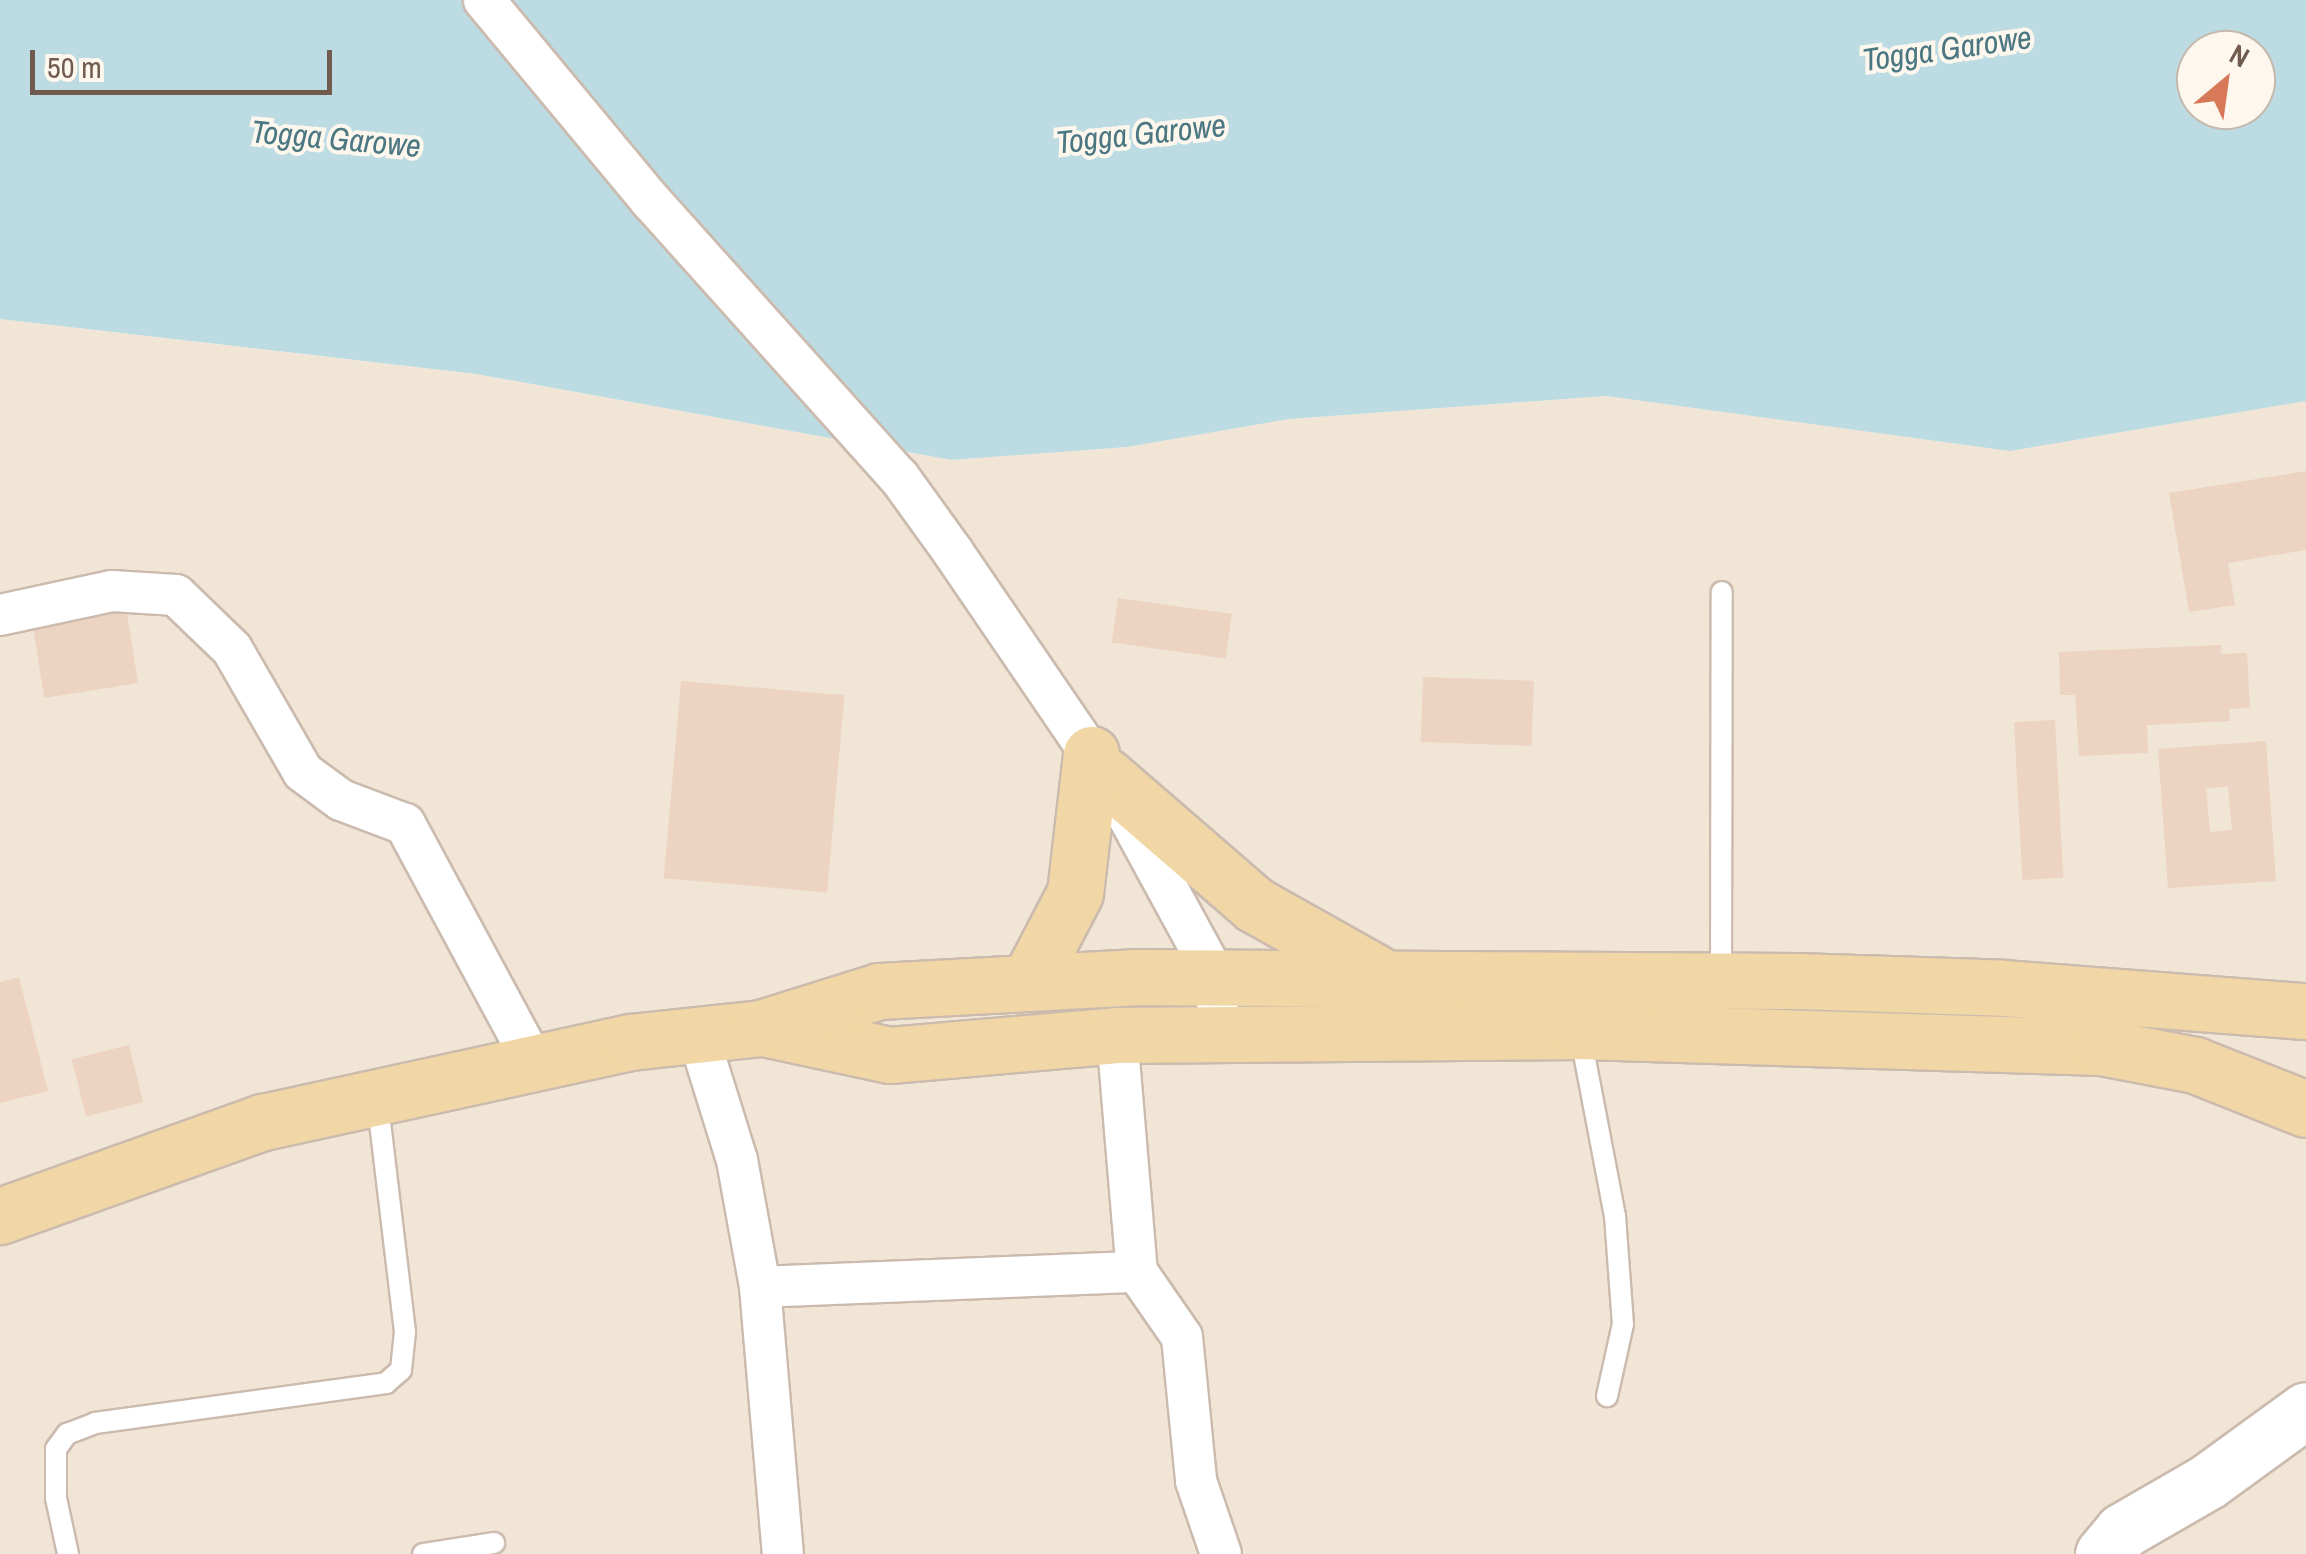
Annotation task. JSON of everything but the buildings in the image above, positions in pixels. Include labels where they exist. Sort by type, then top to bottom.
[{"type":"main road","points":[[1098,765],[1255,905],[1383,977]]},
{"type":"main road","points":[[1030,978],[1075,893],[1098,765]]},
{"type":"main road","points":[[0,1216],[263,1122],[533,1062],[762,1028],[880,990],[1030,978],[1721,980],[1986,986],[2306,1011]]},
{"type":"main road","points":[[762,1028],[890,1055],[1117,1035],[1579,1031],[2101,1047],[2195,1065],[2306,1109]]},
{"type":"street","points":[[484,0],[570,98],[651,201],[899,477],[1098,765],[1214,976],[1220,1036]]},
{"type":"street","points":[[0,615],[112,591],[176,594],[232,650],[303,772],[341,800],[405,824],[533,1062]]},
{"type":"street","points":[[698,1035],[737,1160],[760,1287],[783,1554]]},
{"type":"street","points":[[1117,1035],[1138,1272],[1182,1337],[1196,1481],[1221,1554]]},
{"type":"street","points":[[760,1287],[1138,1272]]},
{"type":"street","points":[[2103,1554],[2122,1531],[2207,1482],[2305,1409]]},
{"type":"street","points":[[2146,1554],[2207,1482]]},
{"type":"lane","points":[[1721,980],[1722,592]]},
{"type":"lane","points":[[1579,1031],[1616,1234],[1623,1324],[1607,1396]]},
{"type":"lane","points":[[68,1554],[56,1498],[56,1449],[67,1434],[95,1423],[386,1383],[401,1370],[406,1332],[376,1096]]},
{"type":"lane","points":[[424,1554],[494,1543]]},
{"type":"shaded area","points":[[0,319],[475,374],[952,460],[1127,447],[1289,419],[1606,396],[2010,451],[2306,401],[2306,1554],[0,1554]]},
{"type":"water","name":"Togga Garowe","points":[[0,0],[2306,0],[2306,401],[2010,451],[1606,396],[1289,419],[1127,447],[952,460],[476,374],[0,319]]}]
